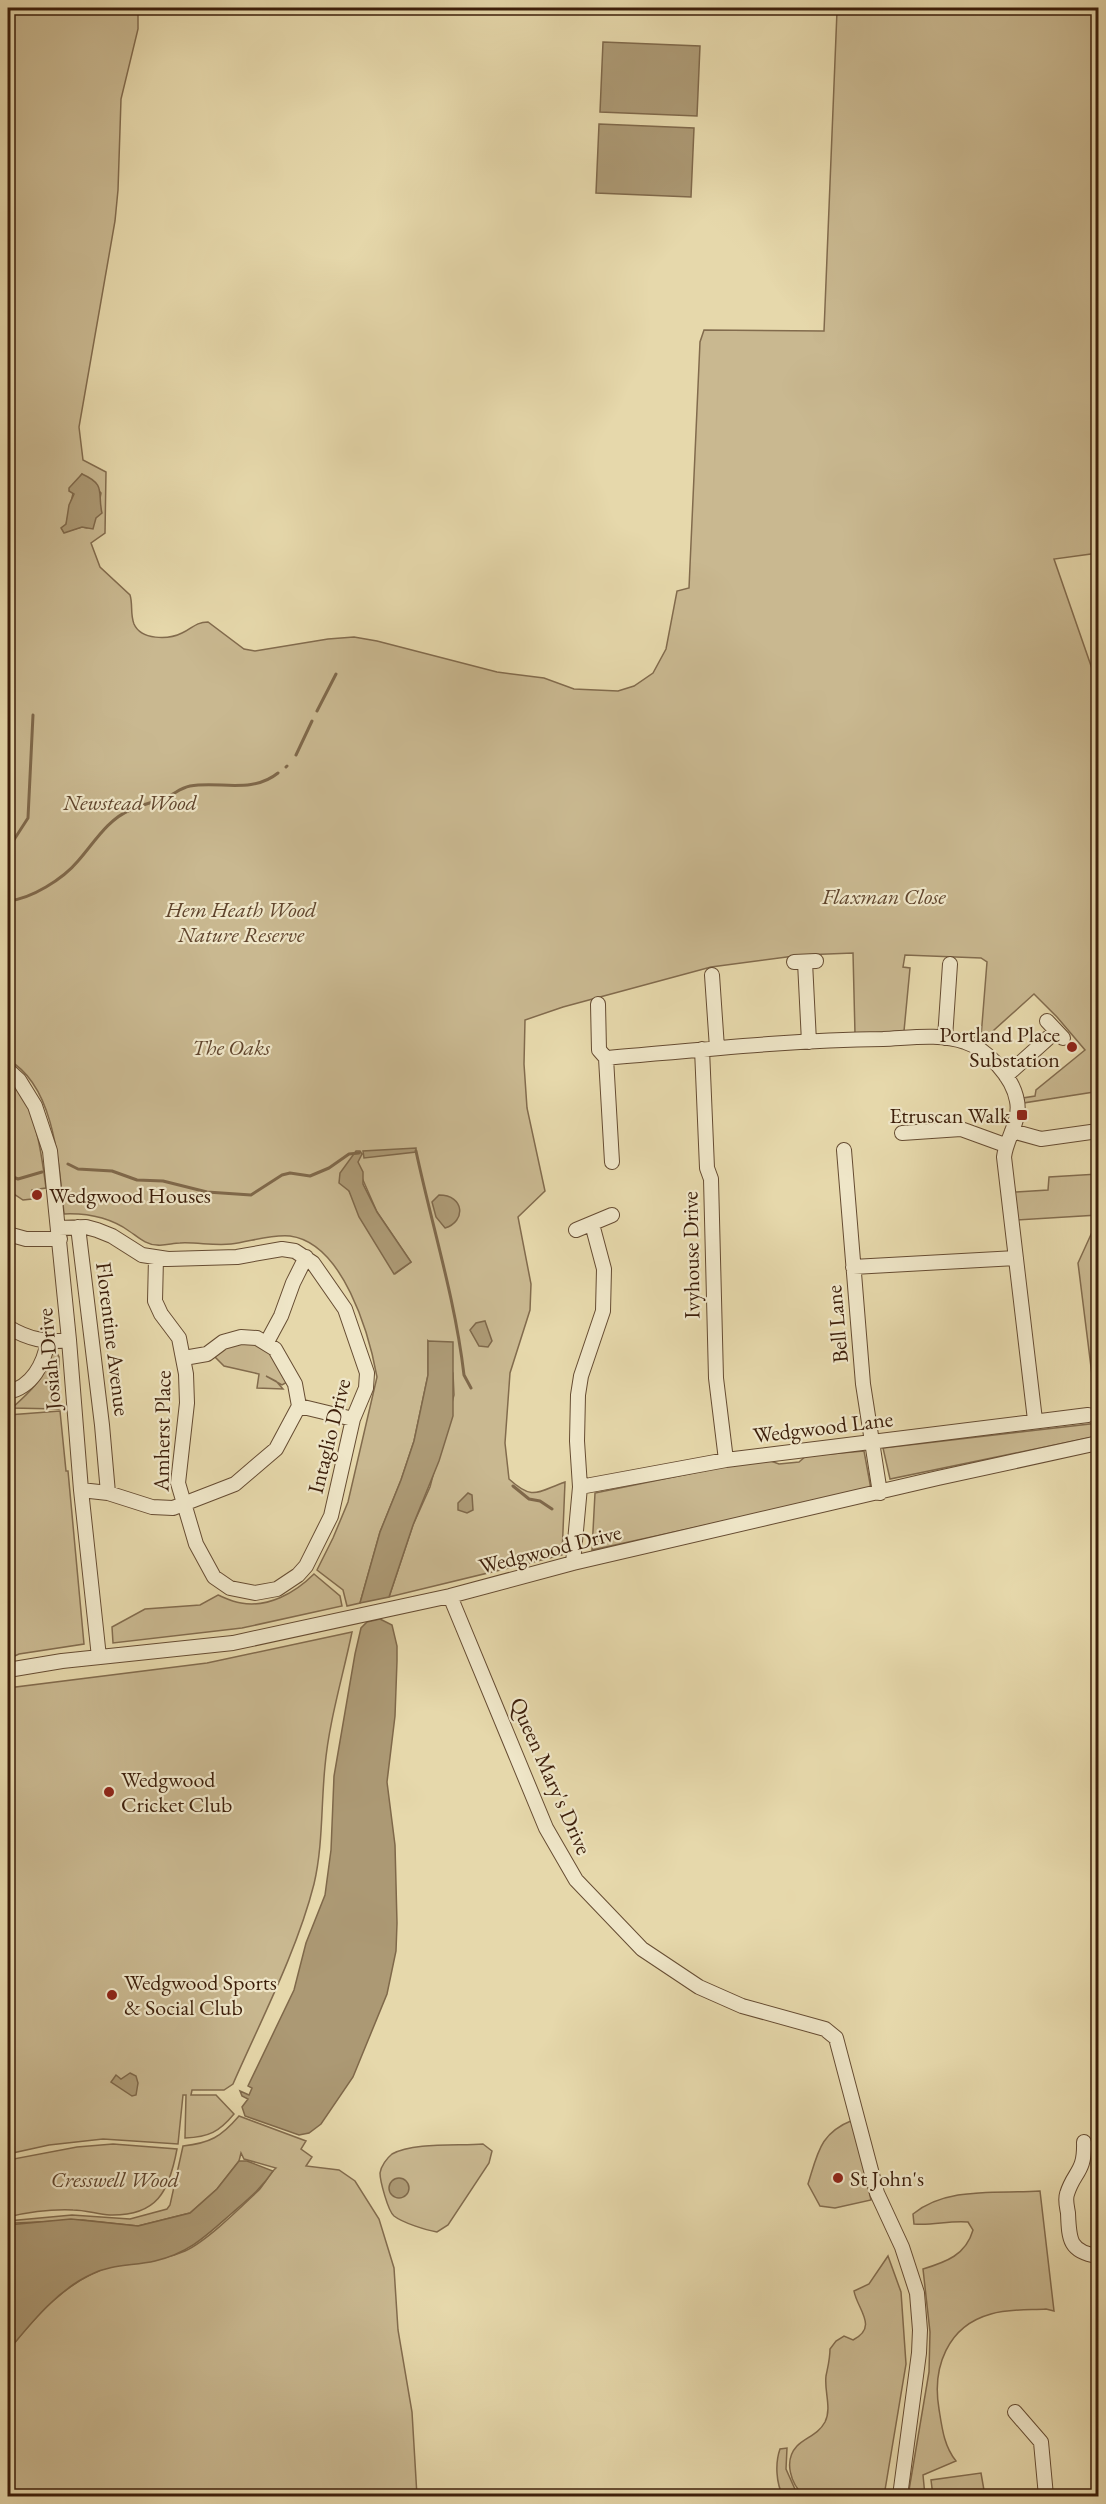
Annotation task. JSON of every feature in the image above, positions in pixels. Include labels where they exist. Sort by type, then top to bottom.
[{"type":"street","points":[[805,962],[809,1042]]},
{"type":"street","points":[[945,1038],[950,964]]},
{"type":"street","points":[[712,975],[717,1048]]},
{"type":"street","points":[[598,1004],[599,1050],[606,1058],[612,1162]]},
{"type":"street","points":[[1006,1076],[1055,1030]]},
{"type":"street","points":[[606,1058],[809,1042],[945,1038],[977,1046],[1006,1076],[1018,1101],[1012,1131],[1005,1145],[1004,1157],[1035,1420]]},
{"type":"street","name":"Ivyhouse Drive","points":[[702,1049],[707,1168],[711,1179],[716,1378],[726,1460]]},
{"type":"street","name":"Josiah Drive","points":[[8,1070],[19,1080],[35,1106],[50,1151],[81,1490],[99,1657]]},
{"type":"street","points":[[902,1133],[961,1129],[1005,1145]]},
{"type":"street","points":[[1012,1131],[1041,1139],[1098,1131]]},
{"type":"street","name":"Bell Lane","points":[[844,1150],[863,1384],[880,1493]]},
{"type":"street","points":[[576,1230],[612,1215]]},
{"type":"street","points":[[573,1563],[580,1487],[577,1442],[578,1395],[581,1376],[598,1332],[603,1311],[604,1269],[592,1224]]},
{"type":"street","points":[[8,1234],[26,1239],[78,1227],[105,1233],[142,1256],[156,1258],[237,1257],[282,1249],[295,1251],[306,1257],[293,1283],[281,1316],[267,1342]]},
{"type":"street","name":"Florentine Avenue","points":[[78,1227],[102,1417],[108,1493]]},
{"type":"street","name":"Intaglio Drive","points":[[183,1504],[196,1544],[214,1577],[230,1588],[255,1593],[277,1589],[288,1583],[306,1566],[331,1516],[353,1419],[366,1388],[367,1373],[345,1309],[326,1280],[306,1257]]},
{"type":"street","name":"Amherst Place","points":[[156,1258],[155,1301],[161,1314],[179,1338],[184,1358],[187,1403],[178,1483],[183,1504]]},
{"type":"street","points":[[853,1267],[1016,1258]]},
{"type":"street","points":[[8,1327],[32,1339],[69,1340]]},
{"type":"street","points":[[81,1490],[108,1493],[152,1507],[173,1508],[236,1484],[276,1449],[299,1406],[294,1381],[281,1356],[267,1342],[252,1337],[240,1337],[223,1342],[207,1354],[184,1358]]},
{"type":"street","points":[[8,1392],[25,1385],[32,1378],[45,1357],[48,1341]]},
{"type":"street","points":[[299,1406],[353,1419]]},
{"type":"street","name":"Wedgwood Lane","points":[[580,1487],[726,1460],[1035,1420],[1073,1422],[1088,1415]]},
{"type":"street","name":"Wedgwood Drive","points":[[8,1670],[99,1657],[233,1643],[450,1596],[573,1563],[1098,1443]]},
{"type":"street","name":"Queen Mary's Drive","points":[[450,1596],[546,1828],[576,1880],[642,1949],[699,1987],[742,2006],[825,2030],[836,2037],[877,2193],[902,2247],[917,2293],[919,2353],[900,2496]]},
{"type":"street","points":[[1084,2142],[1084,2159],[1081,2170],[1067,2194],[1069,2237],[1078,2250],[1098,2256]]},
{"type":"street","points":[[1015,2412],[1034,2431],[1041,2442],[1046,2496]]},
{"type":"green space","points":[[8,8],[138,8],[138,29],[121,99],[115,221],[79,427],[83,460],[106,472],[105,533],[91,543],[100,567],[130,595],[133,620],[137,629],[149,636],[170,637],[200,623],[208,622],[244,649],[255,651],[354,637],[497,672],[544,678],[574,689],[618,691],[634,686],[653,673],[666,649],[677,591],[689,588],[700,342],[704,330],[824,331],[837,11],[781,10],[780,8],[1098,8],[1098,553],[1054,559],[1098,686],[1098,1088],[1094,1092],[1023,1103],[1023,1098],[1035,1096],[1036,1090],[1085,1050],[1034,994],[984,1039],[981,1037],[987,962],[981,958],[905,955],[903,967],[910,968],[904,1031],[855,1034],[853,953],[802,955],[711,967],[563,1007],[525,1020],[524,1064],[527,1108],[545,1191],[518,1217],[531,1284],[530,1310],[510,1373],[505,1443],[509,1479],[517,1486],[535,1492],[565,1482],[562,1555],[389,1597],[413,1525],[430,1487],[454,1395],[453,1373],[428,1341],[428,1375],[414,1441],[380,1532],[360,1603],[347,1606],[343,1590],[317,1570],[348,1502],[377,1377],[360,1315],[339,1272],[325,1255],[309,1242],[290,1236],[275,1236],[225,1244],[153,1245],[106,1219],[90,1215],[64,1214],[60,1173],[52,1128],[45,1107],[36,1088],[24,1072],[8,1060]],"holes":[[[82,474],[101,493],[97,513],[94,521],[87,528],[82,527],[64,532],[62,528],[66,525],[75,484]],[[363,1180],[377,1212],[411,1262],[395,1274],[349,1191]]]},
{"type":"green space","points":[[8,1078],[25,1099],[36,1128],[46,1188],[32,1190],[32,1199],[23,1200],[8,1190]]},
{"type":"green space","points":[[1098,1174],[1098,1215],[1017,1220],[1015,1192],[1048,1190],[1049,1177]]},
{"type":"green space","points":[[1098,1219],[1098,1423],[1078,1263]]},
{"type":"green space","points":[[250,1343],[266,1348],[289,1381],[282,1385],[277,1382],[283,1389],[257,1388],[259,1374],[224,1366],[214,1356],[230,1346]]},
{"type":"green space","points":[[52,1353],[57,1353],[59,1357],[59,1409],[12,1408],[41,1377]]},
{"type":"green space","points":[[60,1411],[66,1471],[68,1471],[84,1644],[19,1654],[8,1659],[8,1415]]},
{"type":"green space","points":[[1098,1423],[1098,1436],[890,1479],[883,1448]]},
{"type":"green space","points":[[864,1451],[871,1489],[592,1550],[595,1493],[732,1465],[768,1460],[779,1464],[799,1462],[806,1456]]},
{"type":"green space","points":[[314,1574],[340,1596],[342,1606],[242,1628],[113,1643],[112,1627],[145,1609],[200,1605],[218,1595],[229,1600],[251,1604],[271,1601],[290,1593]]},
{"type":"green space","points":[[352,1632],[327,1749],[317,1870],[298,1935],[233,2084],[224,2090],[192,2090],[191,2095],[216,2095],[234,2114],[213,2132],[185,2138],[186,2095],[183,2095],[178,2144],[103,2139],[49,2145],[8,2154],[8,1688],[207,1663]]},
{"type":"green space","points":[[239,2116],[306,2141],[301,2149],[312,2157],[306,2166],[339,2170],[355,2181],[379,2219],[394,2268],[398,2330],[412,2412],[417,2496],[8,2496],[8,2351],[18,2338],[52,2302],[79,2281],[94,2273],[118,2265],[176,2255],[194,2246],[259,2190],[276,2168],[244,2159],[241,2153],[239,2161],[217,2189],[190,2213],[138,2226],[83,2220],[8,2225],[8,2221],[72,2215],[130,2219],[167,2209],[170,2205],[183,2146],[214,2138]]},
{"type":"green space","points":[[853,2120],[871,2200],[835,2208],[820,2206],[808,2184],[818,2153],[833,2131]]},
{"type":"green space","name":"Cresswell Wood","points":[[113,2144],[177,2149],[165,2189],[150,2206],[126,2214],[110,2215],[78,2210],[56,2210],[8,2217],[8,2160],[77,2147]]},
{"type":"green space","points":[[483,2144],[492,2151],[489,2163],[448,2225],[437,2232],[415,2226],[394,2216],[385,2196],[380,2173],[392,2154],[424,2146]]},
{"type":"green space","points":[[1040,2191],[1054,2311],[1018,2310],[991,2314],[963,2328],[953,2339],[941,2364],[937,2394],[944,2436],[956,2461],[923,2475],[925,2496],[908,2496],[929,2372],[930,2332],[923,2269],[954,2256],[965,2246],[973,2230],[968,2222],[914,2224],[913,2214],[926,2205],[957,2195]]},
{"type":"green space","points":[[888,2256],[901,2292],[906,2364],[884,2496],[804,2496],[792,2479],[790,2458],[797,2446],[819,2430],[825,2422],[828,2405],[826,2376],[830,2349],[844,2336],[853,2340],[865,2329],[864,2317],[854,2291],[869,2284]]},
{"type":"green space","points":[[787,2448],[786,2469],[798,2496],[783,2496],[779,2485],[778,2455],[780,2449]]},
{"type":"green space","points":[[981,2473],[985,2496],[933,2496],[931,2480]]},
{"type":"shaded area","points":[[603,42],[700,46],[697,116],[600,112]]},
{"type":"shaded area","points":[[599,124],[694,128],[691,197],[596,193]]},
{"type":"shaded area","points":[[82,474],[98,486],[102,513],[96,518],[93,529],[82,527],[64,533],[61,528],[66,524],[69,505],[74,494],[69,491],[69,488]]},
{"type":"shaded area","points":[[416,1148],[416,1152],[364,1158],[363,1151]]},
{"type":"shaded area","points":[[356,1151],[362,1154],[358,1162],[363,1172],[363,1184],[377,1212],[411,1262],[394,1274],[359,1217],[349,1191],[339,1183],[340,1173]]},
{"type":"shaded area","points":[[439,1195],[454,1199],[460,1209],[457,1220],[445,1228],[436,1217],[432,1202]]},
{"type":"shaded area","points":[[485,1321],[492,1341],[488,1347],[479,1346],[470,1330],[476,1323]]},
{"type":"shaded area","points":[[428,1341],[453,1342],[453,1416],[439,1461],[413,1525],[389,1597],[360,1603],[380,1532],[414,1441],[428,1375]]},
{"type":"shaded area","points":[[468,1493],[472,1495],[473,1510],[467,1513],[458,1510],[458,1503]]},
{"type":"shaded area","points":[[380,1619],[392,1625],[397,1646],[395,1716],[387,1782],[395,1845],[396,1951],[387,1994],[353,2077],[321,2124],[309,2133],[299,2135],[245,2116],[242,2107],[248,2099],[242,2096],[240,2091],[249,2095],[252,2088],[248,2086],[294,1990],[306,1943],[325,1895],[331,1850],[334,1776],[355,1654],[361,1628],[367,1622]]},
{"type":"shaded area","points":[[130,2073],[136,2076],[138,2083],[136,2095],[132,2096],[111,2082],[116,2075],[121,2079]]},
{"type":"shaded area","points":[[239,2161],[247,2161],[273,2171],[254,2194],[213,2230],[196,2243],[167,2258],[107,2268],[80,2280],[46,2308],[8,2351],[8,2225],[71,2219],[138,2226],[190,2213],[217,2189]]},
{"type":"shaded area","points":[[399,2178],[406,2181],[409,2188],[406,2195],[399,2198],[392,2195],[389,2188],[392,2181]]},
{"type":"waterway","points":[[317,711],[336,674]]},
{"type":"waterway","points":[[8,849],[28,818],[33,715]]},
{"type":"waterway","points":[[296,755],[312,721]]},
{"type":"waterway","points":[[8,901],[27,896],[55,881],[72,868],[114,820],[130,810],[190,786],[247,785],[258,783],[278,773]]},
{"type":"waterway","points":[[416,1151],[449,1290],[464,1375],[471,1388]]},
{"type":"waterway","points":[[68,1164],[78,1169],[112,1171],[137,1180],[163,1181],[207,1192],[251,1195],[282,1175],[290,1173],[310,1176],[329,1168],[349,1154],[359,1153]]},
{"type":"waterway","points":[[8,1175],[18,1179],[42,1172]]},
{"type":"waterway","points":[[513,1486],[529,1499],[540,1501],[552,1509]]},
{"type":"place","name":"Portland Place Substation","points":[[1072,1047]]},
{"type":"place","name":"Etruscan Walk","points":[[1022,1115]]},
{"type":"place","name":"Wedgwood Houses","points":[[37,1195]]},
{"type":"place","name":"Wedgwood Cricket Club","points":[[109,1792]]},
{"type":"place","name":"Wedgwood Sports & Social Club","points":[[112,1995]]},
{"type":"place","name":"St John's","points":[[838,2178]]},
{"type":"park label","name":"Newstead Wood","points":[[130,802]]},
{"type":"park label","name":"Flaxman Close","points":[[884,896]]},
{"type":"park label","name":"Hem Heath Wood Nature Reserve","points":[[241,922]]},
{"type":"park label","name":"The Oaks","points":[[231,1047]]}]
